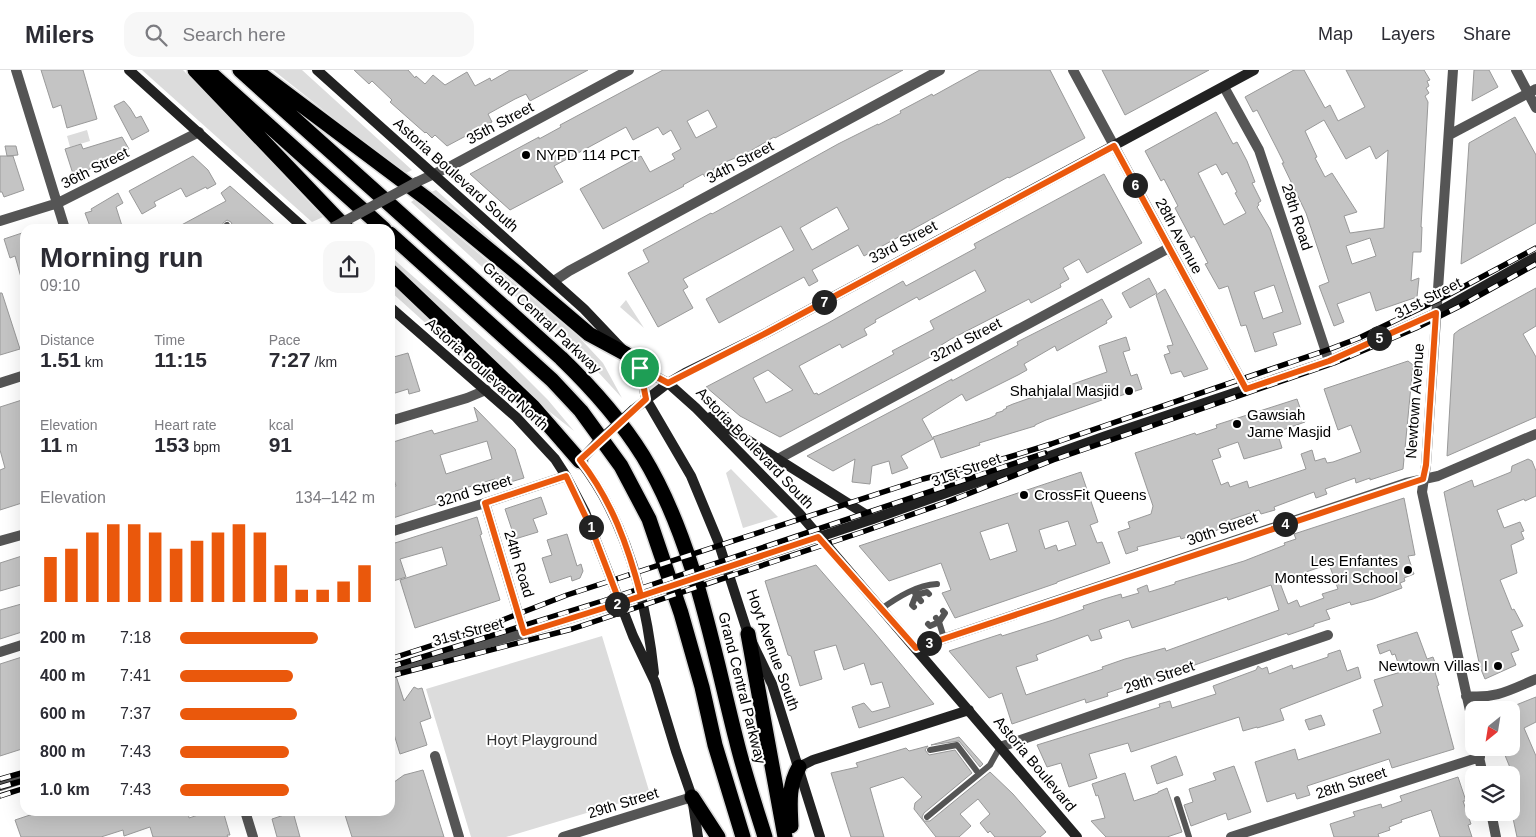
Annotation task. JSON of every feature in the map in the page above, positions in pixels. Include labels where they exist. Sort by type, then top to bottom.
[{"type":"highway","points":[[195,70],[333,224]]},
{"type":"highway","points":[[207,70],[378,224]]},
{"type":"highway","name":"Grand Central Parkway","points":[[240,70],[561,358],[598,395],[631,438],[666,500],[686,554],[706,614],[736,739],[765,837]]},
{"type":"highway","points":[[255,70],[427,199],[589,334],[626,354]]},
{"type":"highway","points":[[395,239],[552,380],[581,411],[622,466],[649,519],[682,613],[718,754],[743,837]]},
{"type":"highway","points":[[395,276],[532,407],[580,460]]},
{"type":"highway","points":[[748,634],[785,837]]},
{"type":"highway","points":[[792,837],[790,793],[793,777],[799,767]]},
{"type":"highway","points":[[692,797],[718,837]]},
{"type":"main road","points":[[129,70],[301,224]]},
{"type":"main road","name":"Astoria Boulevard South","points":[[318,70],[554,281],[584,309],[640,368],[668,383],[696,408],[799,513],[969,710]]},
{"type":"main road","name":"33rd Street","points":[[580,460],[632,410],[668,383],[768,332],[1254,70]]},
{"type":"main road","name":"31st Street","points":[[620,603],[873,519],[1106,436],[1329,361],[1436,313],[1536,257]]},
{"type":"main road","name":"Astoria Boulevard North","points":[[395,310],[516,417],[555,459],[566,476],[588,521],[633,636],[655,682]]},
{"type":"main road","name":"Hoyt Avenue South","points":[[640,368],[646,399],[691,476],[728,567],[748,634],[772,684],[820,837]]},
{"type":"main road","points":[[696,408],[873,519]]},
{"type":"main road","points":[[580,460],[601,490],[613,512],[631,557],[650,631],[655,682],[692,797],[698,837]]},
{"type":"main road","points":[[799,767],[813,760],[969,710]]},
{"type":"main road","name":"Astoria Boulevard","points":[[969,710],[1077,837]]},
{"type":"street","points":[[16,70],[64,224]]},
{"type":"street","name":"35th Street","points":[[344,224],[416,182],[629,70]]},
{"type":"street","name":"34th Street","points":[[554,281],[578,266],[940,70]]},
{"type":"street","name":"28th Avenue","points":[[1073,70],[1246,389]]},
{"type":"street","name":"Newtown Avenue","points":[[1453,70],[1426,465],[1422,492],[1467,701]]},
{"type":"street","points":[[1516,70],[1532,91],[1536,108]]},
{"type":"street","name":"28th Road","points":[[1224,86],[1259,150],[1329,361]]},
{"type":"street","points":[[1450,135],[1532,91]]},
{"type":"street","name":"36th Street","points":[[0,221],[58,203],[200,132]]},
{"type":"street","name":"32nd Street","points":[[778,459],[1169,248]]},
{"type":"street","points":[[0,383],[20,377]]},
{"type":"street","points":[[395,419],[486,390]]},
{"type":"street","name":"30th Street","points":[[916,648],[1423,479],[1438,476],[1536,434]]},
{"type":"street","name":"32nd Street","points":[[395,530],[566,476]]},
{"type":"street","name":"24th Road","points":[[485,503],[524,633]]},
{"type":"street","points":[[0,541],[20,535]]},
{"type":"street","name":"31st Street","points":[[395,669],[524,633],[620,603]]},
{"type":"street","name":"29th Street","points":[[1000,747],[1328,635]]},
{"type":"street","points":[[0,652],[20,646]]},
{"type":"street","points":[[1466,696],[1484,697],[1505,692],[1536,679]]},
{"type":"street","points":[[435,756],[459,837]]},
{"type":"street","name":"28th Street","points":[[1231,837],[1466,756]]},
{"type":"street","points":[[0,786],[20,780]]},
{"type":"street","name":"29th Street","points":[[563,837],[692,797]]},
{"type":"street","points":[[247,816],[253,837]]},
{"type":"street","points":[[1493,821],[1496,837]]},
{"type":"lane","points":[[914,607],[912,605],[925,585],[937,584]]},
{"type":"lane","points":[[881,609],[895,599],[917,596],[927,592],[929,594]]},
{"type":"lane","points":[[928,624],[930,626],[937,620],[945,613],[943,611]]},
{"type":"lane","points":[[937,620],[944,638]]},
{"type":"lane","points":[[930,750],[957,745],[979,774]]},
{"type":"lane","points":[[927,817],[990,765],[1000,747]]},
{"type":"lane","points":[[1177,799],[1189,837]]},
{"type":"green space","points":[[142,70],[183,70],[323,217],[312,222]]},
{"type":"green space","points":[[273,70],[302,70],[412,170],[404,174]]},
{"type":"green space","points":[[87,130],[90,141],[70,147],[67,136]]},
{"type":"green space","points":[[436,190],[544,287],[429,193]]},
{"type":"green space","points":[[414,200],[577,335],[603,363],[622,398],[575,347],[503,286],[411,202]]},
{"type":"green space","points":[[395,260],[509,361],[548,400],[574,431],[532,398],[395,266]]},
{"type":"green space","points":[[395,287],[474,364],[518,403],[504,394],[395,296]]},
{"type":"green space","points":[[626,300],[644,328],[620,307]]},
{"type":"green space","points":[[731,469],[778,517],[743,528],[726,473]]},
{"type":"green space","name":"Hoyt Playground","points":[[602,636],[650,794],[506,837],[471,837],[426,689]]},
{"type":"building","points":[[41,70],[83,70],[97,119],[67,128],[61,105],[53,108]]},
{"type":"building","points":[[354,70],[408,70],[415,78],[416,76],[425,84],[433,75],[445,85],[467,72],[475,86],[490,78],[491,81],[510,70],[588,70],[530,101],[526,94],[515,99],[488,114],[492,122],[447,146],[435,135],[432,138],[425,133],[390,102],[392,100],[372,81],[369,84]]},
{"type":"building","points":[[663,70],[903,70],[747,153],[723,163],[713,169],[714,172],[705,177],[703,174],[603,229],[580,189],[641,156],[650,172],[675,159],[672,154],[681,149],[671,130],[663,135],[658,127],[633,140],[626,127],[554,166],[563,182],[510,210],[470,174],[539,137],[539,139],[561,127],[560,125]],"holes":[[[708,110],[717,127],[696,138],[687,121]]]},
{"type":"building","points":[[980,70],[1050,70],[1085,138],[1008,177],[864,256],[858,245],[812,270],[818,281],[809,286],[804,277],[719,323],[706,299],[794,250],[781,226],[683,279],[688,287],[683,290],[693,308],[658,327],[628,273],[649,262],[643,250],[838,144],[901,113],[900,111],[932,94],[933,96]],"holes":[[[837,207],[849,229],[812,250],[800,228]]]},
{"type":"building","points":[[1102,70],[1209,70],[1125,115]]},
{"type":"building","points":[[1294,70],[1304,70],[1325,108],[1330,105],[1338,121],[1365,107],[1346,70],[1424,70],[1430,80],[1427,81],[1429,86],[1426,88],[1429,93],[1425,96],[1428,102],[1421,252],[1413,252],[1411,281],[1419,278],[1417,297],[1376,311],[1370,292],[1337,304],[1344,322],[1334,326],[1319,286],[1329,282],[1306,213],[1282,163],[1284,163],[1257,110],[1253,112],[1245,97]],"holes":[[[1324,120],[1346,159],[1370,146],[1376,159],[1388,150],[1384,228],[1350,233],[1344,216],[1357,212],[1332,173],[1325,177],[1315,158],[1317,157],[1305,131]],[[1370,238],[1376,256],[1352,264],[1346,246]]]},
{"type":"building","points":[[1474,70],[1489,70],[1498,87],[1472,101]]},
{"type":"building","points":[[124,101],[136,118],[141,116],[149,131],[132,140],[114,106]]},
{"type":"building","points":[[1216,112],[1233,144],[1237,142],[1255,182],[1252,183],[1261,201],[1257,207],[1270,229],[1301,324],[1273,333],[1277,345],[1255,352],[1246,325],[1241,326],[1228,286],[1219,289],[1205,264],[1208,263],[1194,236],[1191,238],[1175,208],[1178,206],[1164,179],[1161,181],[1145,151]],"holes":[[[1216,164],[1222,175],[1227,172],[1237,192],[1235,193],[1246,213],[1224,225],[1198,173]],[[1274,285],[1283,312],[1263,319],[1254,292]]]},
{"type":"building","points":[[1515,117],[1536,155],[1536,223],[1461,264],[1469,143]]},
{"type":"building","points":[[122,137],[129,149],[74,177],[65,149],[81,144],[83,149]]},
{"type":"building","points":[[5,146],[16,146],[18,155],[7,156]]},
{"type":"building","points":[[0,156],[13,156],[24,190],[4,197],[2,192],[0,192]]},
{"type":"building","points":[[193,156],[208,170],[216,184],[186,197],[181,188],[154,202],[156,206],[142,214],[129,191]]},
{"type":"building","points":[[1104,174],[1142,243],[1087,273],[1079,259],[1063,268],[1069,279],[1060,284],[1061,287],[1031,303],[1029,299],[951,339],[938,347],[940,352],[780,437],[740,416],[706,387],[903,281],[906,286],[976,248],[974,244]],"holes":[[[975,270],[986,291],[930,321],[934,329],[892,351],[894,354],[818,395],[817,393],[814,394],[799,366],[840,344],[842,348],[867,335],[864,329],[876,322],[875,320],[917,297],[919,300]],[[768,370],[793,390],[766,403],[753,378]]]},
{"type":"building","points":[[230,186],[273,224],[232,224],[227,220],[223,224],[183,224],[226,201],[221,193]]},
{"type":"building","points":[[118,193],[123,203],[116,207],[121,224],[89,224],[85,213],[92,211],[91,209]]},
{"type":"building","points":[[20,234],[20,274],[15,256],[10,258],[4,239]]},
{"type":"building","points":[[1149,278],[1157,293],[1130,308],[1122,293]]},
{"type":"building","points":[[1536,288],[1536,326],[1523,334],[1536,357],[1536,417],[1447,456],[1454,334]]},
{"type":"building","points":[[1165,289],[1208,369],[1184,377],[1181,371],[1171,374],[1164,355],[1170,353],[1167,346],[1173,345],[1156,295]]},
{"type":"building","points":[[0,293],[2,293],[20,349],[0,355]]},
{"type":"building","points":[[1102,299],[1112,317],[1106,321],[1107,323],[1057,351],[1055,346],[1024,364],[1027,370],[1018,375],[966,401],[962,394],[922,419],[933,439],[901,456],[908,468],[892,474],[889,461],[872,466],[870,484],[852,482],[855,459],[833,471],[807,456],[952,379],[952,381],[1018,345],[1017,342]]},
{"type":"building","points":[[1126,337],[1130,350],[1123,352],[1131,376],[1137,374],[1142,389],[1116,397],[1116,395],[1046,420],[1035,426],[979,443],[980,445],[941,458],[933,437],[990,418],[1013,404],[1050,391],[1051,394],[1071,388],[1070,385],[1107,372],[1099,346]]},
{"type":"building","points":[[408,353],[420,391],[409,394],[408,389],[395,393],[395,357]]},
{"type":"building","points":[[1408,361],[1413,365],[1403,469],[1356,483],[1355,478],[1325,489],[1327,494],[1316,498],[1314,492],[1274,507],[1275,510],[1261,514],[1259,510],[1218,524],[1220,529],[1194,539],[1193,535],[1181,539],[1180,536],[1137,547],[1138,550],[1126,554],[1118,532],[1130,528],[1128,522],[1151,514],[1153,506],[1135,453],[1195,433],[1196,435],[1217,428],[1216,425],[1297,399],[1305,422],[1277,432],[1282,448],[1244,459],[1238,442],[1218,449],[1221,457],[1212,460],[1221,485],[1228,482],[1230,487],[1247,481],[1249,488],[1306,469],[1301,454],[1312,450],[1315,461],[1325,458],[1327,463],[1333,462],[1361,452],[1351,425],[1338,430],[1324,389]]},
{"type":"building","points":[[20,401],[20,504],[0,510],[0,470],[5,468],[0,450],[0,407]]},
{"type":"building","points":[[474,407],[515,449],[524,478],[497,486],[495,479],[475,485],[440,496],[442,502],[395,517],[395,441],[432,430],[434,434],[478,421]],"holes":[[[487,441],[492,459],[446,474],[440,455]]]},
{"type":"building","points":[[1528,459],[1532,461],[1536,471],[1536,496],[1497,510],[1504,528],[1520,522],[1524,531],[1521,532],[1524,539],[1511,545],[1517,573],[1500,580],[1512,610],[1514,609],[1523,626],[1511,631],[1519,650],[1511,653],[1516,665],[1485,679],[1480,667],[1444,492],[1472,480],[1474,487],[1511,472],[1512,466]]},
{"type":"building","points":[[1081,472],[1098,522],[1090,525],[1097,543],[1102,542],[1110,563],[955,618],[942,593],[951,590],[941,563],[889,581],[859,546]],"holes":[[[1068,521],[1076,545],[1058,551],[1056,545],[1045,549],[1039,530]],[[1008,523],[1017,551],[990,560],[980,532]]]},
{"type":"building","points":[[541,497],[547,514],[533,519],[538,532],[515,539],[505,509]]},
{"type":"building","points":[[1404,498],[1415,555],[1408,556],[1414,574],[1404,578],[1405,581],[1400,583],[1402,588],[1373,599],[1351,605],[1350,602],[1326,610],[1330,619],[1314,624],[1314,626],[1288,635],[1287,633],[1140,684],[1140,682],[1107,693],[1108,696],[1086,703],[1085,699],[1012,724],[1002,693],[989,698],[949,651],[1053,620],[1084,609],[1083,606],[1104,599],[1121,594],[1122,598],[1139,593],[1137,589],[1147,585],[1149,592],[1244,561],[1285,545],[1284,543],[1296,539],[1294,534]],"holes":[[[1329,564],[1338,589],[1322,594],[1324,598],[1300,607],[1297,600],[1288,604],[1280,583]],[[1271,585],[1279,610],[1166,651],[1165,648],[1125,659],[1102,667],[1103,669],[1026,695],[1016,667],[1038,660],[1036,655],[1088,635],[1091,641],[1102,638],[1099,630],[1129,620],[1132,628],[1227,597],[1228,600]]]},
{"type":"building","points":[[477,517],[482,534],[480,535],[500,600],[415,628],[400,580],[447,565],[442,547],[400,559],[406,577],[395,580],[395,543]]},
{"type":"building","points":[[567,534],[577,566],[581,564],[583,571],[580,578],[572,581],[571,576],[550,583],[542,558],[552,555],[547,540]]},
{"type":"building","points":[[20,557],[20,585],[0,591],[0,563]]},
{"type":"building","points":[[816,565],[934,704],[859,728],[852,707],[864,703],[872,712],[890,707],[882,682],[871,685],[864,663],[844,670],[836,645],[814,651],[822,679],[800,686],[791,656],[788,655],[765,581]]},
{"type":"building","points":[[20,604],[20,633],[0,639],[0,610]]},
{"type":"building","points":[[1417,632],[1427,659],[1433,657],[1437,668],[1434,669],[1439,685],[1437,686],[1454,749],[1392,768],[1389,759],[1307,786],[1310,795],[1297,799],[1295,793],[1267,802],[1255,762],[1295,749],[1298,760],[1381,733],[1373,710],[1383,706],[1374,680],[1401,672],[1395,654],[1392,655],[1390,650],[1380,654],[1377,645]]},
{"type":"building","points":[[1340,650],[1347,671],[1358,667],[1361,678],[1280,709],[1284,720],[1243,731],[1239,717],[1131,752],[1128,743],[1089,754],[1097,778],[1069,787],[1061,763],[1047,767],[1037,745],[1160,707],[1159,704],[1170,701],[1172,708],[1216,694],[1213,686],[1256,670],[1258,666],[1262,669],[1267,667],[1269,674],[1292,665],[1293,669],[1328,657],[1328,654]]},
{"type":"building","points":[[20,658],[20,750],[0,756],[0,664]]},
{"type":"building","points":[[395,676],[404,701],[414,687],[422,688],[431,718],[420,722],[427,745],[400,754],[395,738]]},
{"type":"building","points":[[1536,697],[1536,722],[1524,728],[1536,756],[1536,837],[1517,837],[1514,821],[1520,821],[1520,766],[1509,766],[1505,756],[1520,756],[1520,703]]},
{"type":"building","points":[[1321,715],[1325,725],[1309,730],[1305,720]]},
{"type":"building","points":[[959,737],[983,764],[980,767],[959,741],[931,745]]},
{"type":"building","points":[[928,746],[925,750],[929,755],[955,750],[972,773],[924,813],[922,817],[924,821],[930,821],[990,772],[1013,794],[1046,832],[1040,837],[995,837],[990,831],[988,833],[980,823],[990,814],[978,799],[960,814],[971,826],[959,837],[936,837],[914,809],[915,803],[922,797],[903,777],[870,788],[884,837],[851,837],[831,773],[858,767],[856,763],[906,748],[909,751]]},
{"type":"building","points":[[1176,756],[1183,775],[1157,784],[1151,766]]},
{"type":"building","points":[[1234,766],[1251,812],[1228,820],[1226,813],[1191,826],[1184,805],[1193,802],[1189,789],[1216,780],[1213,773]]},
{"type":"building","points":[[423,770],[444,837],[352,837],[345,816],[395,816],[395,781],[404,775]]},
{"type":"building","points":[[1125,773],[1134,801],[1167,788],[1182,832],[1167,837],[1106,837],[1091,821],[1105,818],[1098,795],[1096,796],[1092,784]]},
{"type":"building","points":[[1458,777],[1465,798],[1465,801],[1463,801],[1465,821],[1470,821],[1471,824],[1468,825],[1472,837],[1440,837],[1431,810],[1401,820],[1402,822],[1389,827],[1390,830],[1378,834],[1379,837],[1334,837],[1330,824],[1355,816],[1353,812],[1381,804],[1382,808],[1402,801],[1400,796]]},
{"type":"building","points":[[27,816],[189,816],[189,818],[195,816],[224,816],[230,835],[227,835],[228,837],[153,837],[150,827],[124,836],[123,830],[101,837],[21,837],[15,820]]},
{"type":"building","points":[[281,816],[294,816],[300,837],[277,837],[272,819]]},
{"type":"railway","points":[[395,657],[464,635],[567,595],[923,479],[1006,458],[1051,444],[1330,349],[1359,338],[1448,295],[1536,248]]},
{"type":"railway","points":[[395,675],[572,629],[865,531],[950,501],[1053,460],[1334,363],[1416,328],[1536,264]]},
{"type":"railway","points":[[395,665],[600,602],[1045,453]]},
{"type":"railway","points":[[0,779],[20,773]]},
{"type":"railway","points":[[0,787],[20,781]]},
{"type":"railway","points":[[0,796],[20,790]]},
{"type":"place","name":"NYPD 114 PCT","points":[[526,155]]},
{"type":"place","name":"Shahjalal Masjid","points":[[1129,391]]},
{"type":"place","name":"Gawsiah Jame Masjid","points":[[1237,424]]},
{"type":"place","name":"CrossFit Queens","points":[[1024,495]]},
{"type":"place","name":"Les Enfantes Montessori School","points":[[1408,570]]},
{"type":"place","name":"Newtown Villas I","points":[[1498,666]]},
{"type":"route","points":[[640,368],[646,399],[580,460],[601,490],[613,512],[631,557],[641,596],[620,603],[585,512],[566,476],[485,503],[524,633],[620,603],[641,596],[818,537],[916,648],[1406,483],[1423,479],[1426,465],[1436,313],[1329,361],[1246,389],[1114,146],[768,332],[668,383],[640,368]]}]
